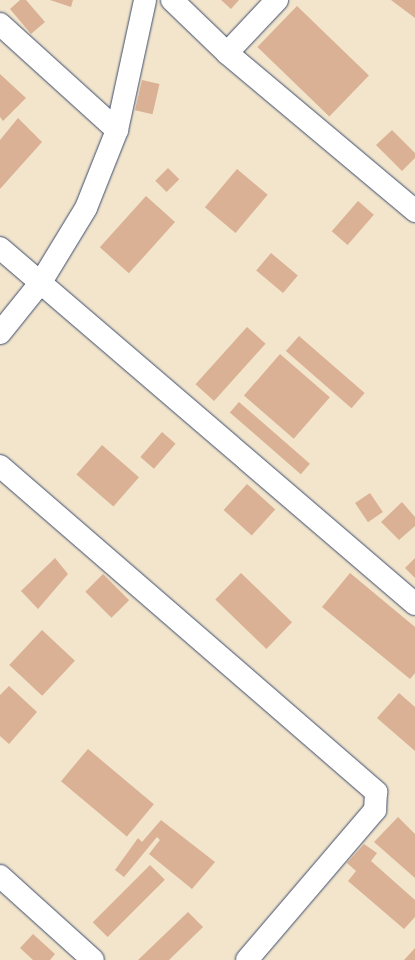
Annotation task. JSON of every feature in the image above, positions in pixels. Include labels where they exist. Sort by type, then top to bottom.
[{"type":"street","points":[[0,333],[41,282],[86,208],[117,130],[144,0]]},
{"type":"street","points":[[172,0],[228,53],[415,211]]},
{"type":"street","points":[[228,53],[277,0]]},
{"type":"street","points":[[0,24],[117,130]]},
{"type":"street","points":[[0,248],[415,604]]},
{"type":"street","points":[[0,466],[376,792],[375,810],[246,960]]},
{"type":"street","points":[[0,876],[93,960]]},
{"type":"building","points":[[20,0],[26,0],[45,22],[31,34],[10,9]]},
{"type":"building","points":[[50,0],[73,0],[71,7]]},
{"type":"building","points":[[221,0],[239,0],[231,9]]},
{"type":"building","points":[[391,0],[415,0],[415,18]]},
{"type":"building","points":[[297,6],[369,75],[329,116],[257,47]]},
{"type":"building","points":[[0,74],[26,98],[3,121],[0,117]]},
{"type":"building","points":[[142,80],[160,84],[153,114],[135,110]]},
{"type":"building","points":[[18,118],[42,142],[0,189],[0,140]]},
{"type":"building","points":[[392,130],[415,153],[415,158],[402,171],[376,145]]},
{"type":"building","points":[[168,168],[179,179],[167,192],[155,181]]},
{"type":"building","points":[[237,169],[268,195],[236,233],[205,207]]},
{"type":"building","points":[[146,196],[175,222],[129,273],[100,247]]},
{"type":"building","points":[[358,201],[374,215],[348,245],[332,231]]},
{"type":"building","points":[[271,253],[298,275],[283,293],[256,271]]},
{"type":"building","points":[[247,327],[266,344],[214,401],[195,384]]},
{"type":"building","points":[[299,336],[365,393],[352,408],[286,351]]},
{"type":"building","points":[[280,354],[330,397],[294,439],[244,396]]},
{"type":"building","points":[[239,402],[310,464],[301,474],[230,413]]},
{"type":"building","points":[[162,432],[176,444],[154,469],[140,457]]},
{"type":"building","points":[[102,445],[139,477],[113,507],[76,474]]},
{"type":"building","points":[[247,484],[275,509],[252,535],[224,510]]},
{"type":"building","points":[[370,493],[383,512],[368,522],[355,503]]},
{"type":"building","points":[[402,502],[415,517],[415,526],[399,540],[381,522]]},
{"type":"building","points":[[55,558],[68,574],[38,609],[21,591]]},
{"type":"building","points":[[415,558],[415,578],[405,568]]},
{"type":"building","points":[[241,573],[292,622],[266,649],[215,600]]},
{"type":"building","points":[[350,573],[415,627],[415,673],[410,679],[322,607]]},
{"type":"building","points":[[103,574],[129,600],[111,618],[85,592]]},
{"type":"building","points":[[42,630],[75,661],[42,696],[9,665]]},
{"type":"building","points":[[9,686],[37,712],[9,744],[0,736],[0,695]]},
{"type":"building","points":[[399,693],[415,707],[415,751],[377,718]]},
{"type":"building","points":[[88,749],[154,804],[127,836],[61,781]]},
{"type":"building","points":[[398,817],[415,834],[415,878],[374,842]]},
{"type":"building","points":[[161,820],[215,862],[192,889],[149,854],[160,840],[157,837],[124,877],[115,870],[138,838],[142,842]]},
{"type":"building","points":[[364,844],[377,853],[371,861],[415,900],[415,917],[404,929],[348,881],[356,871],[347,863]]},
{"type":"building","points":[[150,865],[165,880],[108,937],[93,922]]},
{"type":"building","points":[[188,912],[203,927],[169,960],[138,960]]},
{"type":"building","points":[[33,934],[55,954],[50,960],[33,960],[20,948]]},
{"type":"building","points":[[415,948],[415,960],[404,960]]}]
